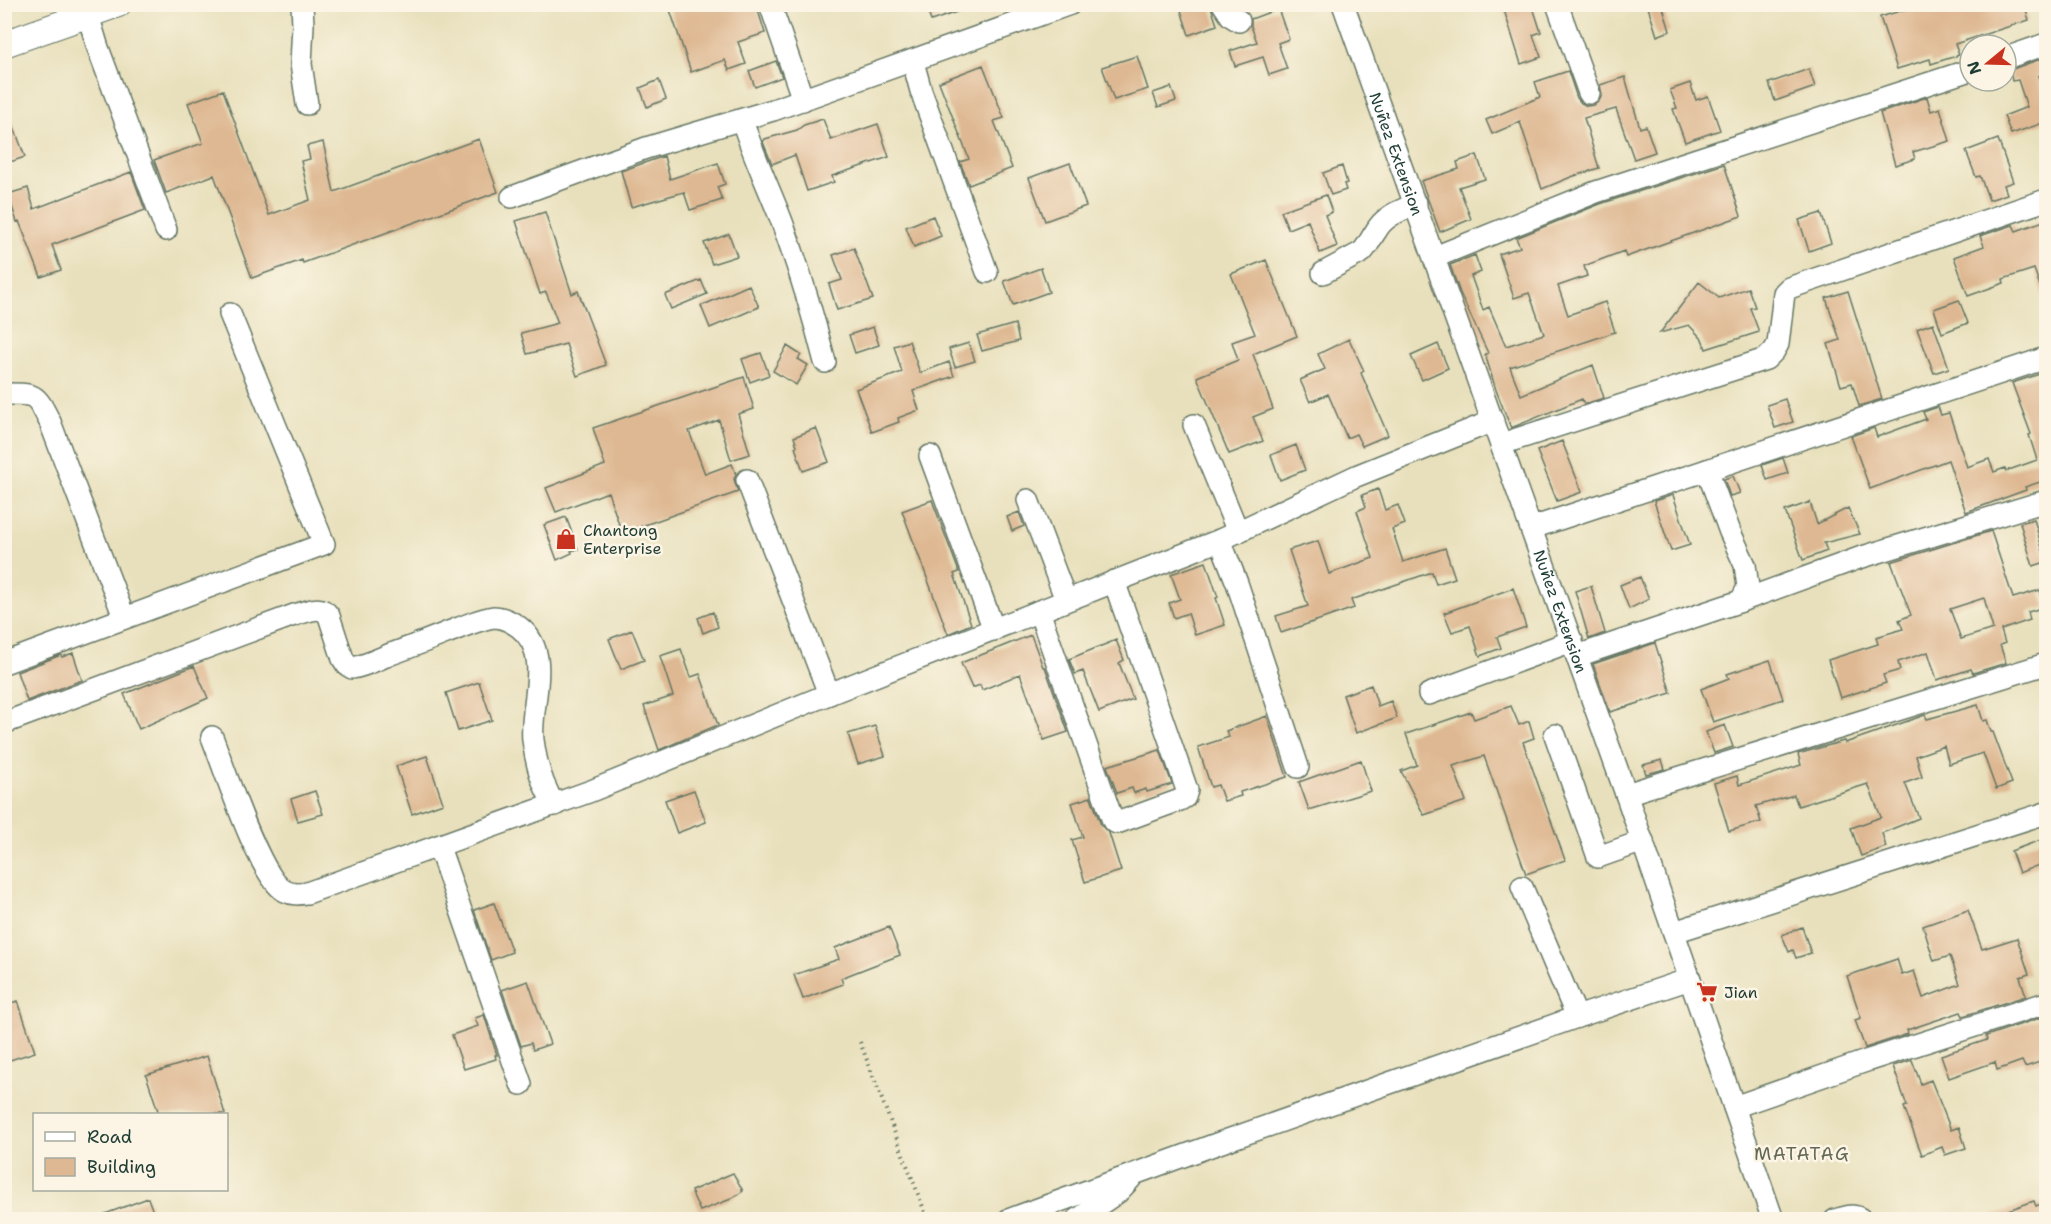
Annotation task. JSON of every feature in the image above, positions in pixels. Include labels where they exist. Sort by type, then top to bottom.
[{"type":"main road","points":[[4,44],[118,4]]},
{"type":"street","points":[[302,4],[301,64],[307,104]]},
{"type":"street","points":[[770,4],[803,100]]},
{"type":"street","points":[[512,197],[646,148],[742,120],[913,62],[1070,4]]},
{"type":"street","points":[[1223,4],[1231,16],[1239,21]]},
{"type":"street","name":"Nuñez Extension","points":[[1343,4],[1643,841],[1773,1220]]},
{"type":"street","points":[[1557,4],[1589,93]]},
{"type":"street","points":[[88,15],[98,48],[166,230]]},
{"type":"street","points":[[2018,54],[2046,44]]},
{"type":"street","points":[[913,62],[921,92],[987,272]]},
{"type":"street","points":[[1435,257],[1596,192],[1958,74]]},
{"type":"street","points":[[742,120],[752,152],[782,221],[810,302],[825,362]]},
{"type":"street","points":[[1501,444],[1766,359],[1778,344],[1784,293],[1789,288],[2046,200]]},
{"type":"street","points":[[1323,273],[1362,252],[1388,216],[1416,204]]},
{"type":"street","points":[[4,663],[324,544],[230,314]]},
{"type":"street","points":[[1532,528],[2046,358]]},
{"type":"street","points":[[4,394],[33,395],[39,400],[50,422],[124,617]]},
{"type":"street","points":[[212,737],[243,817],[273,881],[284,891],[295,895],[308,893],[555,805],[710,744],[829,694],[1229,536],[1356,476],[1493,421]]},
{"type":"street","points":[[1194,425],[1229,536],[1237,583],[1298,767]]},
{"type":"street","points":[[930,456],[994,630]]},
{"type":"street","points":[[1707,470],[1745,565],[1748,587],[1741,602]]},
{"type":"street","points":[[747,480],[829,694]]},
{"type":"street","points":[[1028,500],[1066,600]]},
{"type":"street","points":[[1429,694],[1575,649],[1741,602],[1859,558],[2046,501]]},
{"type":"street","points":[[1039,611],[1113,821],[1117,823],[1180,800],[1187,794],[1187,790],[1114,581]]},
{"type":"street","points":[[4,723],[294,615],[319,608],[326,611],[329,616],[344,659],[352,668],[472,623],[496,617],[512,622],[523,630],[537,654],[533,739],[542,780],[547,794],[555,805]]},
{"type":"street","points":[[1626,794],[2046,664]]},
{"type":"street","points":[[1555,735],[1598,857],[1643,841]]},
{"type":"street","points":[[1674,932],[2046,813]]},
{"type":"street","points":[[439,847],[520,1084]]},
{"type":"street","points":[[1522,887],[1577,1017]]},
{"type":"street","points":[[1008,1220],[1577,1017],[1690,979]]},
{"type":"street","points":[[1734,1107],[1869,1060],[2046,1003]]},
{"type":"street","points":[[1077,1220],[1118,1192],[1136,1173]]},
{"type":"street","points":[[1835,1220],[1850,1215],[1862,1220]]},
{"type":"path","points":[[860,1042],[928,1220]]},
{"type":"building","points":[[668,4],[756,4],[765,33],[738,42],[746,64],[729,70],[725,60],[691,72]]},
{"type":"building","points":[[925,4],[970,4],[971,7],[931,21]]},
{"type":"building","points":[[1179,4],[1210,4],[1217,25],[1189,35]]},
{"type":"building","points":[[1520,4],[1532,4],[1541,32],[1533,35],[1541,57],[1521,64],[1504,10]]},
{"type":"building","points":[[1647,4],[1662,4],[1670,31],[1657,36]]},
{"type":"building","points":[[1924,4],[2024,4],[2029,20],[1989,33],[1958,33],[1958,43],[1955,44],[1958,55],[1931,64],[1930,59],[1897,69],[1880,17]]},
{"type":"building","points":[[1278,9],[1289,39],[1278,43],[1287,69],[1269,75],[1263,57],[1235,66],[1230,51],[1257,42],[1251,19]]},
{"type":"building","points":[[1137,56],[1148,89],[1114,100],[1102,67]]},
{"type":"building","points":[[2046,57],[2046,73],[2038,76],[2046,98],[2046,122],[2011,134],[2004,116],[2027,107],[2018,80],[2018,67]]},
{"type":"building","points":[[776,61],[782,77],[755,87],[749,71]]},
{"type":"building","points":[[983,65],[1004,118],[994,121],[1012,168],[969,185],[960,162],[969,159],[939,82]]},
{"type":"building","points":[[1809,69],[1815,87],[1775,101],[1769,83]]},
{"type":"building","points":[[1568,71],[1577,98],[1587,106],[1599,101],[1602,95],[1600,85],[1625,77],[1640,128],[1646,126],[1655,152],[1634,159],[1616,109],[1584,118],[1599,168],[1542,189],[1520,122],[1492,134],[1486,120],[1540,97],[1535,82]]},
{"type":"building","points":[[659,80],[666,99],[647,107],[640,88]]},
{"type":"building","points":[[1690,83],[1696,100],[1708,96],[1720,130],[1685,142],[1673,109],[1677,108],[1670,90]]},
{"type":"building","points":[[1171,87],[1176,101],[1158,107],[1153,93]]},
{"type":"building","points":[[223,90],[269,215],[310,200],[301,161],[310,159],[307,146],[323,142],[334,192],[479,139],[498,192],[303,263],[302,260],[252,278],[214,175],[166,193],[154,160],[203,143],[188,103]]},
{"type":"building","points":[[1927,97],[1931,111],[1940,108],[1950,141],[1913,152],[1915,159],[1895,165],[1880,113]]},
{"type":"building","points":[[6,105],[25,157],[4,164],[4,106]]},
{"type":"building","points":[[823,119],[831,140],[878,124],[889,157],[832,176],[834,182],[807,191],[795,155],[772,164],[763,142],[765,139],[797,130],[804,125]]},
{"type":"building","points":[[1998,139],[2013,182],[2004,185],[2007,194],[1989,200],[1980,176],[1976,177],[1966,151]]},
{"type":"building","points":[[1477,155],[1485,179],[1459,187],[1471,219],[1440,232],[1421,181],[1459,169],[1457,162]]},
{"type":"building","points":[[664,156],[670,179],[718,163],[725,184],[717,187],[722,200],[690,210],[684,192],[631,207],[621,171]]},
{"type":"building","points":[[1070,163],[1086,206],[1045,221],[1029,178]]},
{"type":"building","points":[[1724,164],[1741,216],[1626,257],[1624,251],[1584,266],[1587,276],[1558,286],[1568,315],[1605,302],[1615,332],[1510,367],[1521,395],[1593,365],[1604,398],[1584,404],[1582,399],[1511,428],[1496,390],[1485,354],[1488,353],[1460,293],[1450,265],[1475,255],[1481,272],[1471,276],[1483,310],[1489,307],[1506,346],[1544,334],[1529,293],[1514,298],[1499,254],[1520,247],[1516,238],[1600,204]]},
{"type":"building","points":[[1342,166],[1347,183],[1344,184],[1346,190],[1331,195],[1323,173]]},
{"type":"building","points":[[131,172],[145,210],[52,245],[61,270],[41,277],[19,221],[17,222],[8,194],[28,188],[34,209]]},
{"type":"building","points":[[1326,195],[1332,212],[1325,215],[1337,246],[1320,253],[1308,221],[1288,229],[1281,211]]},
{"type":"building","points":[[545,212],[572,294],[578,291],[606,365],[577,376],[566,344],[527,354],[521,333],[558,323],[546,292],[540,294],[516,221]]},
{"type":"building","points":[[1821,213],[1831,243],[1809,251],[1799,220]]},
{"type":"building","points":[[933,216],[941,236],[914,247],[906,227]]},
{"type":"building","points":[[2046,220],[2046,297],[2044,297],[2034,269],[2003,279],[2004,283],[1968,296],[1954,257],[1984,246],[1980,236],[2013,225],[2016,231]]},
{"type":"building","points":[[729,234],[737,256],[712,264],[704,243]]},
{"type":"building","points":[[854,248],[873,299],[837,310],[829,284],[842,280],[833,255]]},
{"type":"building","points":[[1266,260],[1297,336],[1253,354],[1273,409],[1253,417],[1263,441],[1229,454],[1197,377],[1238,360],[1232,342],[1255,334],[1231,274]]},
{"type":"building","points":[[1041,268],[1049,292],[1013,305],[1004,281]]},
{"type":"building","points":[[701,280],[707,294],[671,309],[665,295]]},
{"type":"building","points":[[1699,282],[1719,298],[1748,288],[1755,307],[1750,308],[1759,332],[1706,349],[1702,339],[1689,325],[1660,333]]},
{"type":"building","points":[[749,285],[759,307],[710,328],[701,306]]},
{"type":"building","points":[[1848,291],[1882,399],[1859,406],[1852,383],[1841,386],[1828,344],[1840,340],[1826,298]]},
{"type":"building","points":[[1959,300],[1968,323],[1942,333],[1934,309]]},
{"type":"building","points":[[1933,323],[1949,368],[1934,373],[1917,329]]},
{"type":"building","points":[[1015,324],[1019,341],[982,351],[977,335]]},
{"type":"building","points":[[873,327],[879,345],[855,353],[849,335]]},
{"type":"building","points":[[1349,339],[1364,371],[1361,373],[1388,435],[1362,446],[1356,434],[1347,438],[1328,394],[1310,402],[1300,380],[1325,369],[1318,354]]},
{"type":"building","points":[[909,341],[920,373],[949,362],[954,376],[913,391],[919,410],[898,418],[899,422],[872,432],[856,389],[902,372],[894,346]]},
{"type":"building","points":[[969,343],[975,361],[955,367],[949,349]]},
{"type":"building","points":[[1438,344],[1448,368],[1422,380],[1411,356]]},
{"type":"building","points":[[787,346],[801,355],[798,359],[808,365],[796,385],[773,371]]},
{"type":"building","points":[[761,353],[769,375],[750,382],[742,359]]},
{"type":"building","points":[[2046,372],[2046,480],[2025,487],[2026,490],[1966,512],[1948,460],[1870,489],[1851,436],[1874,428],[1877,437],[1926,419],[1923,412],[1938,407],[1941,415],[1949,413],[1967,467],[1989,459],[1994,472],[2005,468],[2006,471],[2037,460],[2029,435],[2031,434],[2012,383]]},
{"type":"building","points":[[744,377],[754,409],[738,414],[750,454],[731,460],[719,420],[689,431],[705,474],[732,464],[736,474],[734,479],[738,492],[622,533],[608,492],[556,512],[546,488],[605,465],[593,428]]},
{"type":"building","points":[[1785,399],[1793,422],[1775,428],[1767,405]]},
{"type":"building","points":[[816,428],[829,462],[803,471],[794,437]]},
{"type":"building","points":[[1562,441],[1582,492],[1557,501],[1537,451]]},
{"type":"building","points":[[1296,445],[1305,470],[1280,480],[1271,455]]},
{"type":"building","points":[[1783,458],[1788,473],[1767,480],[1762,465]]},
{"type":"building","points":[[1733,476],[1740,493],[1730,496],[1724,479]]},
{"type":"building","points":[[1378,489],[1385,510],[1398,505],[1405,524],[1392,529],[1403,562],[1445,548],[1455,578],[1436,584],[1432,572],[1351,600],[1354,608],[1281,633],[1276,616],[1308,606],[1289,550],[1318,541],[1329,574],[1373,558],[1357,511],[1366,507],[1362,495]]},
{"type":"building","points":[[1673,495],[1690,545],[1671,551],[1654,501]]},
{"type":"building","points":[[932,500],[959,572],[954,574],[971,624],[948,634],[902,511]]},
{"type":"building","points":[[1810,502],[1817,524],[1848,508],[1860,534],[1824,543],[1827,551],[1803,560],[1785,511]]},
{"type":"building","points":[[1019,512],[1024,526],[1012,531],[1007,517]]},
{"type":"building","points":[[566,517],[578,549],[557,560],[544,525]]},
{"type":"building","points":[[2034,519],[2046,562],[2033,566],[2020,523]]},
{"type":"building","points":[[1991,531],[2013,598],[2040,590],[2045,607],[2028,612],[2030,620],[2001,630],[2005,643],[2000,645],[2006,663],[1973,673],[1971,669],[1937,680],[1928,652],[1898,662],[1900,670],[1883,675],[1886,683],[1840,698],[1828,660],[1878,644],[1876,637],[1903,629],[1899,620],[1911,615],[1891,562]],"holes":[[[1984,598],[1993,629],[1961,639],[1950,609]]]},
{"type":"building","points":[[1206,562],[1225,625],[1195,635],[1188,613],[1174,618],[1169,603],[1180,599],[1171,574]]},
{"type":"building","points":[[1640,577],[1649,599],[1629,609],[1620,585]]},
{"type":"building","points":[[1591,586],[1605,633],[1589,639],[1575,591]]},
{"type":"building","points":[[1513,588],[1526,627],[1497,637],[1501,648],[1480,656],[1470,626],[1452,632],[1444,613]]},
{"type":"building","points":[[713,612],[718,627],[703,633],[698,618]]},
{"type":"building","points":[[632,630],[644,660],[621,669],[609,639]]},
{"type":"building","points":[[1031,635],[1068,732],[1044,740],[1020,674],[982,690],[980,685],[972,688],[961,663]]},
{"type":"building","points":[[1116,640],[1124,660],[1119,663],[1133,699],[1099,712],[1083,671],[1075,674],[1069,659]]},
{"type":"building","points":[[1655,643],[1671,693],[1610,712],[1593,664]]},
{"type":"building","points":[[681,649],[691,677],[700,674],[718,725],[659,750],[644,706],[673,696],[660,656]]},
{"type":"building","points":[[73,653],[82,680],[27,701],[17,672],[61,655],[62,657]]},
{"type":"building","points":[[1770,660],[1783,699],[1713,722],[1701,689],[1729,678],[1727,674]]},
{"type":"building","points":[[194,666],[208,698],[139,729],[124,694]]},
{"type":"building","points":[[479,682],[492,720],[458,731],[446,693]]},
{"type":"building","points":[[1371,685],[1378,706],[1391,701],[1397,718],[1356,733],[1343,695]]},
{"type":"building","points":[[1978,705],[1983,721],[1987,720],[1993,732],[2012,783],[1996,789],[1983,753],[1949,764],[1944,746],[1916,756],[1922,777],[1905,783],[1919,818],[1882,833],[1886,847],[1861,856],[1851,828],[1881,817],[1868,784],[1798,806],[1794,795],[1756,806],[1761,822],[1729,831],[1714,783],[1737,776],[1739,785],[1801,765],[1798,754],[1844,741],[1845,743],[1925,715],[1927,719]]},
{"type":"building","points":[[1511,706],[1519,725],[1529,721],[1534,738],[1523,742],[1565,860],[1526,874],[1484,756],[1453,766],[1466,801],[1424,815],[1401,771],[1417,765],[1406,734],[1471,712],[1474,719]]},
{"type":"building","points":[[1267,716],[1287,777],[1240,792],[1241,796],[1224,801],[1218,785],[1211,787],[1198,747],[1229,737],[1226,731]]},
{"type":"building","points":[[1725,725],[1733,747],[1714,753],[1706,732]]},
{"type":"building","points":[[875,726],[885,756],[858,764],[848,734]]},
{"type":"building","points":[[1160,750],[1172,784],[1147,792],[1146,789],[1134,793],[1132,788],[1117,793],[1107,766]]},
{"type":"building","points":[[427,756],[443,803],[412,814],[396,766]]},
{"type":"building","points":[[1361,760],[1371,791],[1309,810],[1299,782]]},
{"type":"building","points":[[1662,760],[1665,769],[1646,774],[1643,765]]},
{"type":"building","points":[[694,790],[706,822],[677,833],[665,800]]},
{"type":"building","points":[[315,791],[323,814],[298,821],[291,799]]},
{"type":"building","points":[[1091,797],[1101,825],[1109,833],[1121,871],[1085,882],[1072,840],[1083,837],[1072,803]]},
{"type":"building","points":[[2046,838],[2046,862],[2019,873],[2011,851]]},
{"type":"building","points":[[494,903],[512,952],[491,960],[474,910]]},
{"type":"building","points":[[1968,910],[1982,949],[2017,938],[2029,974],[2020,977],[2026,996],[1963,1016],[1961,1012],[1907,1030],[1908,1034],[1865,1048],[1855,1020],[1861,1018],[1847,976],[1897,959],[1902,975],[1914,971],[1923,998],[1960,984],[1950,956],[1934,961],[1923,926]]},
{"type":"building","points":[[889,927],[900,955],[841,978],[843,984],[803,999],[794,975],[839,959],[835,948]]},
{"type":"building","points":[[1802,927],[1811,953],[1796,958],[1793,950],[1789,952],[1782,935]]},
{"type":"building","points":[[528,981],[550,1044],[533,1050],[531,1043],[521,1046],[502,990]]},
{"type":"building","points":[[18,1001],[35,1052],[4,1062],[4,1005]]},
{"type":"building","points":[[484,1015],[497,1055],[495,1055],[496,1059],[464,1069],[452,1035],[478,1026],[475,1018]]},
{"type":"building","points":[[2046,1016],[2046,1060],[2025,1067],[2022,1061],[1997,1070],[1995,1062],[1949,1078],[1941,1055],[1987,1040],[1986,1036]]},
{"type":"building","points":[[207,1056],[225,1113],[159,1113],[146,1075]]},
{"type":"building","points":[[1912,1060],[1921,1084],[1931,1080],[1951,1130],[1959,1127],[1966,1148],[1945,1155],[1942,1147],[1922,1155],[1904,1107],[1907,1106],[1893,1066]]},
{"type":"building","points":[[733,1173],[743,1191],[731,1199],[700,1211],[691,1191]]},
{"type":"building","points":[[148,1198],[156,1220],[94,1220],[94,1218]]},
{"type":"building","points":[[2034,1201],[2036,1206],[2046,1202],[2046,1220],[1989,1220],[1988,1217]]},
{"type":"place","name":"Chantong Enterprise","points":[[566,539]]},
{"type":"place","name":"Jian","points":[[1707,992]]},
{"type":"district","name":"MATATAG","points":[[1802,1154]]}]
